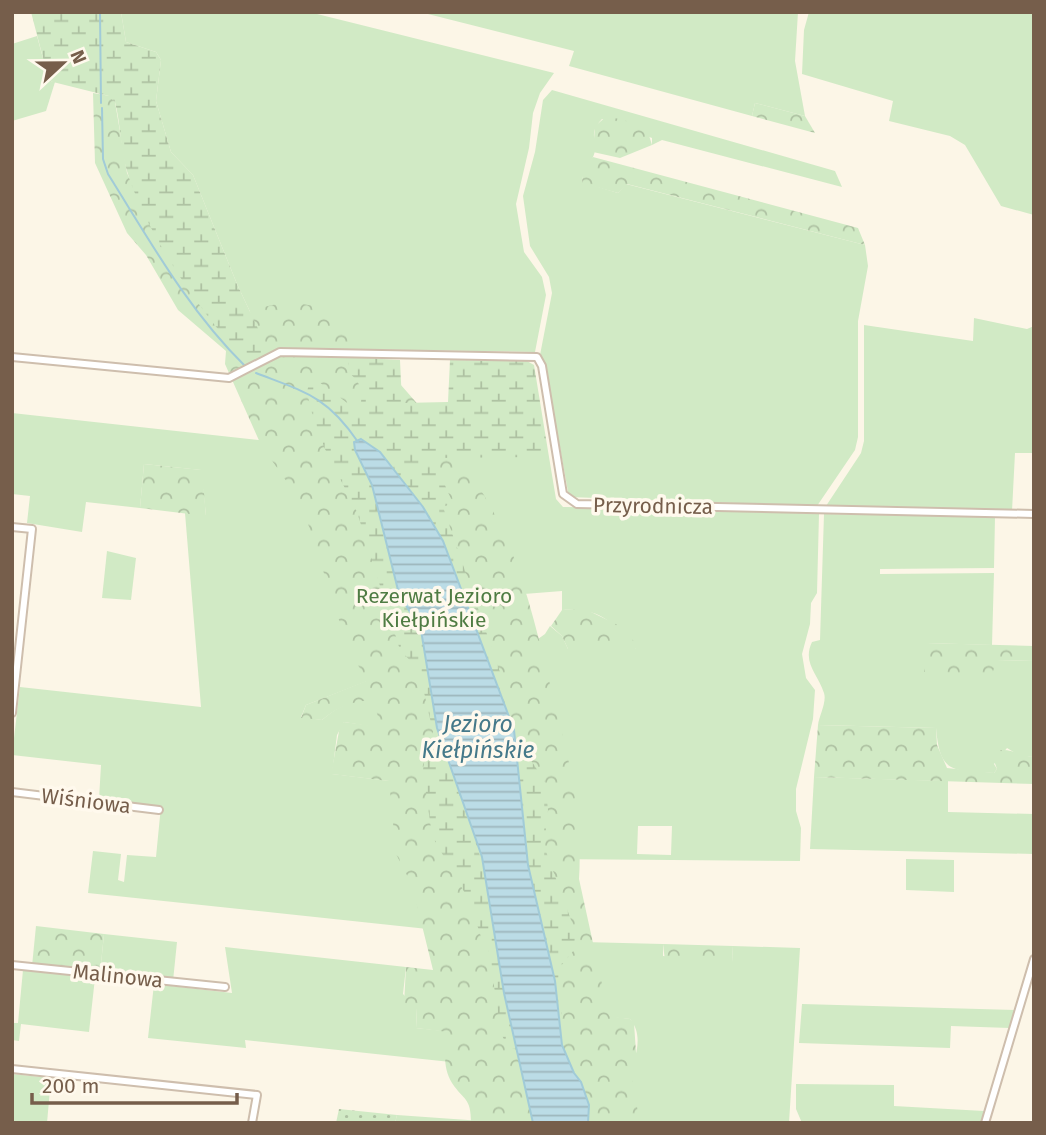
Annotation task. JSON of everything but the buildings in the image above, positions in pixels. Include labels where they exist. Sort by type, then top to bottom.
[{"type":"street","name":"Przyrodnicza","points":[[12,357],[229,378],[280,352],[537,357],[542,366],[563,494],[577,505],[1034,514]]},
{"type":"street","points":[[12,527],[32,529],[12,713]]},
{"type":"street","points":[[12,636],[21,637]]},
{"type":"street","name":"Wiśniowa","points":[[12,792],[159,810]]},
{"type":"street","points":[[985,1123],[1034,959]]},
{"type":"street","name":"Malinowa","points":[[12,965],[225,987]]},
{"type":"street","points":[[12,1069],[257,1095],[252,1123]]},
{"type":"green space","points":[[31,12],[121,12],[126,42],[156,52],[161,60],[156,101],[171,152],[193,175],[237,284],[269,352],[249,364],[195,299],[147,221],[136,195],[127,171],[115,102],[109,96],[49,81]]},
{"type":"green space","points":[[121,12],[309,12],[554,73],[540,93],[533,113],[529,148],[516,204],[524,252],[542,277],[546,295],[535,352],[278,348],[269,352],[237,284],[193,175],[171,152],[156,101],[161,60],[156,52],[126,42]]},
{"type":"green space","points":[[420,12],[798,12],[795,61],[805,116],[755,103],[752,116],[569,66],[574,51]]},
{"type":"green space","points":[[809,12],[1034,12],[1034,215],[1001,206],[965,145],[950,136],[889,121],[893,101],[802,74],[804,30]]},
{"type":"green space","points":[[37,36],[49,81],[55,82],[46,111],[12,121],[12,44]]},
{"type":"green space","points":[[552,90],[835,171],[842,187],[662,140],[652,145],[652,138],[602,119],[595,130],[595,152],[582,182],[618,193],[626,184],[865,245],[868,266],[858,321],[858,437],[855,450],[817,506],[569,497],[545,365],[540,355],[552,293],[549,277],[530,246],[523,196],[535,152],[543,100]]},
{"type":"green space","name":"Rezerwat Jezioro Kiełpińskie","points":[[93,93],[110,96],[115,102],[127,173],[162,245],[242,316],[265,307],[288,303],[311,305],[334,313],[404,388],[447,440],[485,497],[501,527],[532,612],[565,744],[577,811],[579,879],[609,1016],[630,1019],[634,1023],[637,1067],[631,1074],[640,1123],[471,1123],[468,1104],[452,1083],[447,1071],[445,1051],[448,1032],[416,1028],[417,1009],[404,1004],[406,967],[433,970],[412,885],[396,854],[389,781],[331,774],[340,726],[344,722],[381,727],[373,700],[346,706],[322,720],[301,718],[306,705],[366,681],[366,678],[349,651],[301,502],[261,445],[225,364],[226,351],[178,310],[146,255],[127,233],[95,163]]},
{"type":"green space","points":[[755,103],[805,116],[815,133],[752,116]]},
{"type":"green space","points":[[607,116],[646,126],[652,145],[620,158],[593,152],[595,126]]},
{"type":"green space","points":[[593,157],[858,228],[865,245],[627,184],[618,193],[582,183],[583,169]]},
{"type":"green space","points":[[974,318],[1027,329],[1034,326],[1034,453],[1015,453],[1012,511],[826,506],[861,453],[864,441],[864,325],[973,341]]},
{"type":"green space","points":[[347,357],[400,360],[402,403],[448,402],[450,360],[527,361],[534,365],[549,457],[433,458],[451,499],[450,504],[443,507],[500,672],[500,693],[443,541],[423,507],[380,452],[355,450],[372,484],[382,523],[421,630],[437,728],[487,877],[494,934],[517,1050],[507,1046],[501,1033],[489,952],[470,902],[432,836],[423,770],[426,749],[433,732],[419,670],[400,650],[357,512],[325,449],[307,393],[309,382],[315,379],[354,408],[361,403],[360,387],[350,374]]},
{"type":"green space","points":[[260,387],[308,397],[325,449],[306,447],[324,484],[343,485],[357,512],[385,598],[379,616],[383,657],[375,678],[306,705],[301,717],[322,720],[343,706],[365,700],[387,702],[410,711],[415,707],[403,675],[400,650],[419,670],[433,732],[426,749],[423,770],[432,836],[416,835],[437,930],[88,893],[93,851],[121,854],[118,880],[124,882],[127,855],[156,857],[161,806],[99,799],[101,765],[12,755],[20,687],[201,707],[185,513],[206,515],[201,470],[144,464],[140,508],[86,502],[82,532],[27,523],[30,496],[12,494],[12,413],[267,441]],"holes":[[[344,722],[411,733],[416,752],[419,799],[398,797],[398,782],[332,774],[337,735]]]},
{"type":"green space","points":[[433,457],[549,457],[556,499],[563,507],[693,508],[819,514],[817,593],[811,603],[810,624],[802,654],[806,678],[815,690],[813,719],[796,789],[796,811],[801,828],[800,861],[548,859]],"holes":[[[562,591],[562,610],[587,611],[604,618],[636,649],[568,649],[562,636],[550,626],[545,634],[524,649],[524,594]],[[638,826],[672,826],[671,855],[637,854]]]},
{"type":"green space","points":[[144,464],[202,470],[206,516],[140,508]]},
{"type":"green space","points":[[824,514],[995,517],[994,568],[880,569],[880,574],[994,573],[992,645],[926,643],[997,660],[1034,661],[1034,757],[1020,756],[1007,748],[994,764],[997,769],[994,773],[959,770],[945,762],[936,728],[818,725],[825,697],[810,662],[809,649],[812,642],[820,640]]},
{"type":"green space","points":[[107,551],[136,558],[131,600],[102,598]]},
{"type":"green space","points":[[585,609],[630,631],[636,649],[568,649],[562,636],[551,626],[562,610]]},
{"type":"green space","points":[[926,643],[1034,646],[1034,661],[997,660],[992,674],[924,672]]},
{"type":"green space","points":[[818,725],[936,728],[937,745],[947,768],[994,773],[997,769],[992,755],[1006,750],[1034,757],[1034,784],[814,777]]},
{"type":"green space","points":[[516,748],[527,754],[545,782],[548,810],[544,846],[575,931],[574,950],[560,967],[562,1015],[558,1017],[549,949],[528,865]]},
{"type":"green space","points":[[814,777],[948,781],[948,812],[1034,814],[1034,854],[810,849]]},
{"type":"green space","points":[[906,859],[954,860],[954,892],[906,890]]},
{"type":"green space","points":[[36,926],[104,934],[100,974],[32,966]]},
{"type":"green space","points":[[437,930],[455,935],[470,945],[476,958],[474,966],[455,988],[446,993],[439,992]]},
{"type":"green space","points":[[104,934],[177,942],[173,981],[100,974]]},
{"type":"green space","points":[[583,942],[663,944],[663,956],[732,962],[733,946],[800,948],[789,1123],[601,1123],[630,1072],[638,1043],[636,1030],[630,1019],[567,1013]]},
{"type":"green space","points":[[663,944],[733,946],[732,963],[665,961]]},
{"type":"green space","points":[[225,947],[406,967],[403,994],[417,1008],[416,1028],[502,1037],[533,1123],[395,1123],[397,1115],[496,1122],[488,1066],[245,1040],[246,1048],[148,1038],[154,984],[232,993]]},
{"type":"green space","points":[[23,970],[95,978],[89,1032],[21,1024],[19,1041],[12,1040],[12,1023],[18,1023]]},
{"type":"green space","points":[[802,1004],[1015,1010],[1010,1028],[951,1026],[950,1048],[799,1043]]},
{"type":"green space","points":[[12,1074],[51,1078],[47,1123],[12,1123]]},
{"type":"green space","points":[[796,1084],[894,1085],[894,1106],[984,1111],[981,1123],[802,1123],[796,1109]]},
{"type":"green space","points":[[339,1109],[397,1115],[395,1123],[336,1123]]},
{"type":"water","name":"Jezioro Kiełpińskie","points":[[361,439],[380,452],[423,507],[443,541],[514,730],[528,865],[555,981],[562,1045],[574,1073],[581,1082],[589,1105],[588,1123],[533,1123],[504,993],[482,857],[437,728],[421,630],[399,594],[372,485],[355,450],[354,442]]},
{"type":"waterway","points":[[100,12],[101,103]]},
{"type":"waterway","points":[[102,108],[103,159],[108,174],[205,322],[245,366]]},
{"type":"waterway","points":[[256,373],[314,397],[336,414],[358,442]]}]
